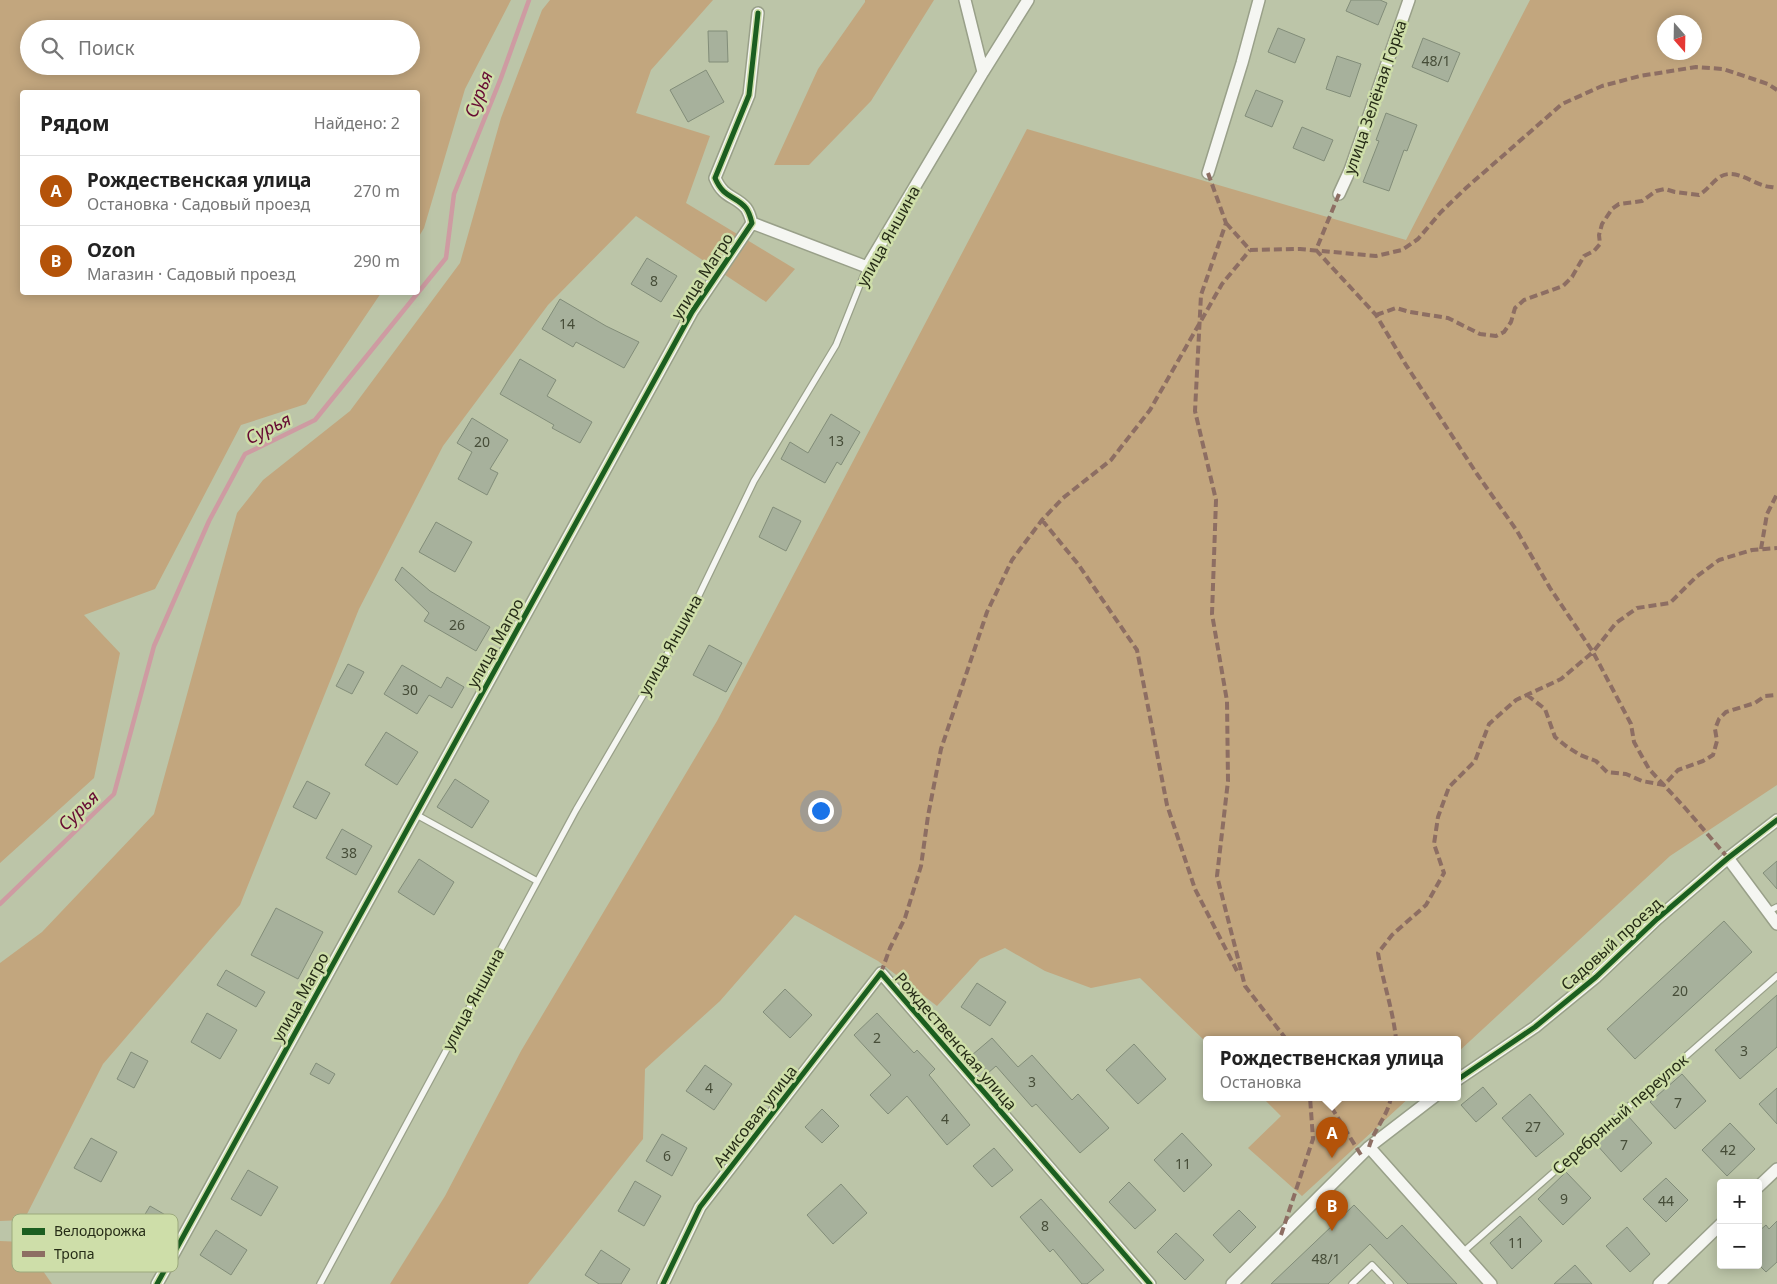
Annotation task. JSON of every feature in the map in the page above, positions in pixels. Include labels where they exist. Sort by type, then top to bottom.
[{"type":"street","points":[[965,0],[983,72]]},
{"type":"street","name":"улица Яншина","points":[[867,267],[1028,0]]},
{"type":"street","points":[[1208,173],[1260,0]]},
{"type":"street","name":"улица Зелёная Горка","points":[[1339,194],[1350,170],[1409,0]]},
{"type":"street","name":"улица Магро","points":[[178,1246],[692,312],[752,223],[747,208],[726,194],[718,186],[716,178],[749,95],[758,13]]},
{"type":"street","points":[[752,223],[867,267]]},
{"type":"street","name":"Садовый проезд","points":[[1461,1077],[1535,1027],[1596,977],[1657,919],[1728,858],[1777,820]]},
{"type":"street","points":[[1728,858],[1772,909],[1777,924]]},
{"type":"street","name":"Анисовая улица","points":[[663,1284],[700,1207],[881,973]]},
{"type":"street","name":"Рождественская улица","points":[[881,973],[1150,1284]]},
{"type":"street","points":[[1232,1284],[1369,1147],[1429,1101]]},
{"type":"street","points":[[1369,1147],[1491,1284]]},
{"type":"street","points":[[1762,1184],[1777,1169]]},
{"type":"street","points":[[1659,1284],[1717,1228]]},
{"type":"street","name":"улица Магро","points":[[157,1284],[164,1272]]},
{"type":"lane","name":"улица Яншина","points":[[320,1284],[576,810],[687,620],[754,481],[836,344],[867,267]]},
{"type":"lane","points":[[415,814],[537,881]]},
{"type":"lane","name":"Серебряный переулок","points":[[1463,1252],[1777,976]]},
{"type":"lane","points":[[1352,1284],[1372,1265],[1390,1284]]},
{"type":"shaded area","points":[[0,0],[511,0],[465,89],[424,228],[420,235],[420,90],[20,90],[20,295],[380,295],[306,404],[241,425],[155,589],[84,615],[120,653],[94,778],[0,863]]},
{"type":"shaded area","points":[[550,0],[713,0],[651,70],[636,113],[710,136],[686,203],[795,269],[766,302],[636,216],[548,305],[443,446],[359,609],[240,905],[103,1064],[27,1214],[12,1214],[12,1220],[0,1221],[0,963],[42,932],[154,814],[237,513],[263,480],[350,411],[460,263],[501,118],[542,10]]},
{"type":"shaded area","points":[[865,0],[934,0],[871,101],[809,165],[774,165],[818,69]]},
{"type":"shaded area","points":[[1530,0],[1777,0],[1777,785],[1670,856],[1461,1049],[1461,1036],[1203,1036],[1203,1039],[1140,978],[1091,988],[1045,971],[1005,948],[980,959],[937,1006],[878,961],[795,915],[720,1001],[645,1069],[643,1139],[528,1284],[390,1284],[445,1196],[521,1051],[717,721],[1027,129],[1406,240]]},
{"type":"shaded area","points":[[1266,1101],[1406,1101],[1302,1196],[1248,1148],[1281,1116]]},
{"type":"shaded area","points":[[0,1241],[12,1242],[12,1272],[44,1272],[52,1284],[0,1284]]},
{"type":"building","points":[[1351,0],[1380,0],[1387,3],[1378,25],[1346,11]]},
{"type":"building","points":[[1278,28],[1305,39],[1295,63],[1268,52]]},
{"type":"building","points":[[708,31],[727,31],[728,62],[709,62]]},
{"type":"building","points":[[1423,38],[1460,53],[1448,82],[1412,67]]},
{"type":"building","points":[[1337,56],[1361,64],[1350,97],[1326,89]]},
{"type":"building","points":[[706,70],[724,102],[688,122],[670,90]]},
{"type":"building","points":[[1256,90],[1283,101],[1272,127],[1245,116]]},
{"type":"building","points":[[1386,113],[1417,125],[1407,151],[1404,150],[1389,191],[1363,182],[1379,141],[1376,140]]},
{"type":"building","points":[[1302,127],[1333,140],[1324,161],[1293,148]]},
{"type":"building","points":[[647,258],[677,276],[661,302],[631,284]]},
{"type":"building","points":[[560,299],[606,326],[639,342],[624,368],[576,342],[573,347],[542,329]]},
{"type":"building","points":[[520,359],[556,380],[547,396],[592,422],[580,443],[552,428],[554,425],[500,394]]},
{"type":"building","points":[[831,414],[860,432],[841,465],[837,462],[825,483],[781,459],[790,442],[808,453]]},
{"type":"building","points":[[472,418],[508,440],[490,469],[498,473],[487,495],[458,479],[472,452],[457,443]]},
{"type":"building","points":[[773,507],[801,521],[786,551],[759,537]]},
{"type":"building","points":[[436,522],[472,542],[455,572],[419,552]]},
{"type":"building","points":[[402,567],[430,591],[490,627],[476,651],[424,621],[429,613],[395,580]]},
{"type":"building","points":[[709,645],[742,663],[726,692],[693,675]]},
{"type":"building","points":[[348,664],[364,672],[352,694],[336,686]]},
{"type":"building","points":[[402,665],[441,688],[447,677],[464,687],[452,708],[429,695],[417,714],[384,694]]},
{"type":"building","points":[[386,732],[418,752],[397,785],[365,765]]},
{"type":"building","points":[[455,779],[489,801],[472,828],[437,807]]},
{"type":"building","points":[[307,781],[330,793],[316,819],[293,807]]},
{"type":"building","points":[[342,829],[372,846],[356,875],[326,858]]},
{"type":"building","points":[[419,859],[454,882],[434,915],[398,892]]},
{"type":"building","points":[[1777,861],[1777,889],[1763,873]]},
{"type":"building","points":[[276,908],[323,932],[298,979],[251,955]]},
{"type":"building","points":[[1724,921],[1752,952],[1635,1059],[1607,1029]]},
{"type":"building","points":[[226,970],[265,992],[256,1007],[217,985]]},
{"type":"building","points":[[977,983],[1006,1002],[990,1026],[961,1007]]},
{"type":"building","points":[[785,989],[812,1015],[790,1038],[763,1012]]},
{"type":"building","points":[[1777,995],[1777,1047],[1740,1079],[1715,1050]]},
{"type":"building","points":[[207,1013],[237,1030],[220,1059],[191,1042]]},
{"type":"building","points":[[877,1013],[914,1053],[917,1050],[935,1069],[929,1075],[970,1125],[947,1145],[907,1096],[888,1114],[870,1095],[891,1075],[854,1035]]},
{"type":"building","points":[[992,1038],[1018,1067],[1032,1055],[1072,1100],[1078,1094],[1109,1128],[1080,1153],[1036,1104],[1032,1107],[996,1066],[988,1073],[972,1055]]},
{"type":"building","points":[[1134,1044],[1166,1079],[1138,1104],[1106,1070]]},
{"type":"building","points":[[131,1052],[148,1061],[134,1088],[117,1079]]},
{"type":"building","points":[[316,1063],[335,1074],[329,1084],[310,1074]]},
{"type":"building","points":[[705,1065],[732,1084],[714,1110],[686,1091]]},
{"type":"building","points":[[1682,1074],[1706,1101],[1675,1129],[1650,1102]]},
{"type":"building","points":[[1483,1087],[1497,1104],[1476,1122],[1461,1105]]},
{"type":"building","points":[[1777,1088],[1777,1124],[1759,1104]]},
{"type":"building","points":[[1530,1094],[1564,1134],[1536,1157],[1502,1118]]},
{"type":"building","points":[[822,1109],[839,1126],[822,1143],[805,1127]]},
{"type":"building","points":[[1628,1116],[1652,1143],[1621,1172],[1596,1144]]},
{"type":"building","points":[[1730,1123],[1755,1149],[1727,1176],[1702,1150]]},
{"type":"building","points":[[1182,1133],[1212,1165],[1184,1192],[1154,1160]]},
{"type":"building","points":[[662,1134],[687,1148],[672,1176],[646,1161]]},
{"type":"building","points":[[91,1138],[117,1152],[101,1182],[74,1168]]},
{"type":"building","points":[[994,1148],[1013,1170],[992,1187],[973,1166]]},
{"type":"building","points":[[248,1170],[278,1187],[261,1216],[231,1199]]},
{"type":"building","points":[[1566,1172],[1591,1198],[1563,1225],[1538,1199]]},
{"type":"building","points":[[1666,1178],[1688,1200],[1666,1222],[1643,1199]]},
{"type":"building","points":[[635,1181],[661,1196],[644,1226],[618,1211]]},
{"type":"building","points":[[1129,1182],[1156,1210],[1135,1229],[1109,1202]]},
{"type":"building","points":[[841,1184],[867,1213],[833,1244],[807,1215]]},
{"type":"building","points":[[1041,1199],[1104,1270],[1087,1284],[1082,1284],[1053,1249],[1050,1252],[1020,1217]]},
{"type":"building","points":[[1354,1205],[1387,1239],[1402,1225],[1457,1284],[1408,1284],[1370,1244],[1328,1284],[1271,1284]]},
{"type":"building","points":[[150,1206],[164,1214],[145,1214]]},
{"type":"building","points":[[1239,1210],[1256,1227],[1230,1253],[1213,1235]]},
{"type":"building","points":[[1520,1216],[1542,1241],[1512,1269],[1490,1243]]},
{"type":"building","points":[[1777,1221],[1777,1262],[1766,1272],[1762,1268],[1762,1228],[1766,1225],[1769,1229]]},
{"type":"building","points":[[1627,1227],[1650,1254],[1630,1272],[1606,1246]]},
{"type":"building","points":[[216,1230],[247,1250],[231,1275],[200,1255]]},
{"type":"building","points":[[1176,1233],[1204,1260],[1185,1280],[1157,1252]]},
{"type":"building","points":[[601,1250],[630,1269],[621,1284],[599,1284],[585,1275]]},
{"type":"building","points":[[1575,1265],[1592,1284],[1554,1284]]},
{"type":"waterway","name":"Сурья","points":[[420,290],[446,258],[454,194],[501,78],[529,0]]},
{"type":"waterway","name":"Сурья","points":[[0,904],[114,794],[154,646],[209,521],[245,454],[315,420],[416,295]]},
{"type":"marked path","points":[[1226,223],[1250,250],[1300,249],[1376,256],[1402,250],[1418,239],[1441,212],[1466,188],[1562,104],[1602,86],[1640,76],[1696,67],[1723,69],[1768,84],[1777,90]]},
{"type":"marked path","points":[[1208,173],[1226,223],[1201,295],[1195,411],[1216,500],[1212,614],[1227,701],[1228,781],[1217,876],[1245,986],[1284,1036]]},
{"type":"marked path","points":[[1376,315],[1396,308],[1448,318],[1480,334],[1496,336],[1504,332],[1511,322],[1515,308],[1524,300],[1563,286],[1572,277],[1584,256],[1594,251],[1600,244],[1599,235],[1602,224],[1612,209],[1619,204],[1642,201],[1656,191],[1665,189],[1699,195],[1717,179],[1729,174],[1735,174],[1765,186],[1777,188]]},
{"type":"marked path","points":[[1339,194],[1316,250],[1376,315],[1406,365],[1477,474],[1517,531],[1550,588],[1593,652],[1561,679],[1516,700],[1489,724],[1475,761],[1449,787],[1438,817],[1434,844],[1444,873],[1426,905],[1392,935],[1378,953],[1396,1036]]},
{"type":"marked path","points":[[881,973],[890,948],[905,918],[921,866],[928,816],[941,749],[987,612],[1012,560],[1042,520],[1063,498],[1111,460],[1150,410],[1222,284],[1250,250]]},
{"type":"marked path","points":[[1761,549],[1767,514],[1777,494]]},
{"type":"marked path","points":[[1042,520],[1078,564],[1137,650],[1167,805],[1195,889],[1237,971]]},
{"type":"marked path","points":[[1728,858],[1649,769],[1634,742],[1631,724],[1593,652],[1616,623],[1637,608],[1670,603],[1696,577],[1719,560],[1752,550],[1777,548]]},
{"type":"marked path","points":[[1527,695],[1545,709],[1555,737],[1566,746],[1580,755],[1596,761],[1607,772],[1626,774],[1642,781],[1664,785],[1678,770],[1703,761],[1713,755],[1717,741],[1715,729],[1719,719],[1726,712],[1755,703],[1765,696],[1777,695]]},
{"type":"marked path","points":[[1281,1235],[1313,1139],[1310,1101]]},
{"type":"marked path","points":[[1327,1101],[1361,1155]]},
{"type":"marked path","points":[[1369,1147],[1390,1101]]},
{"type":"cycle path","points":[[178,1246],[692,312],[752,223],[746,208],[722,190],[715,178],[749,95],[758,13]]},
{"type":"cycle path","points":[[1461,1077],[1535,1027],[1596,977],[1657,919],[1728,858],[1777,820]]},
{"type":"cycle path","points":[[663,1284],[700,1207],[881,973],[1150,1284]]},
{"type":"cycle path","points":[[157,1284],[164,1272]]},
{"type":"place","name":"Рождественская улица","points":[[1332,1158]]},
{"type":"place","name":"Ozon","points":[[1332,1231]]}]
